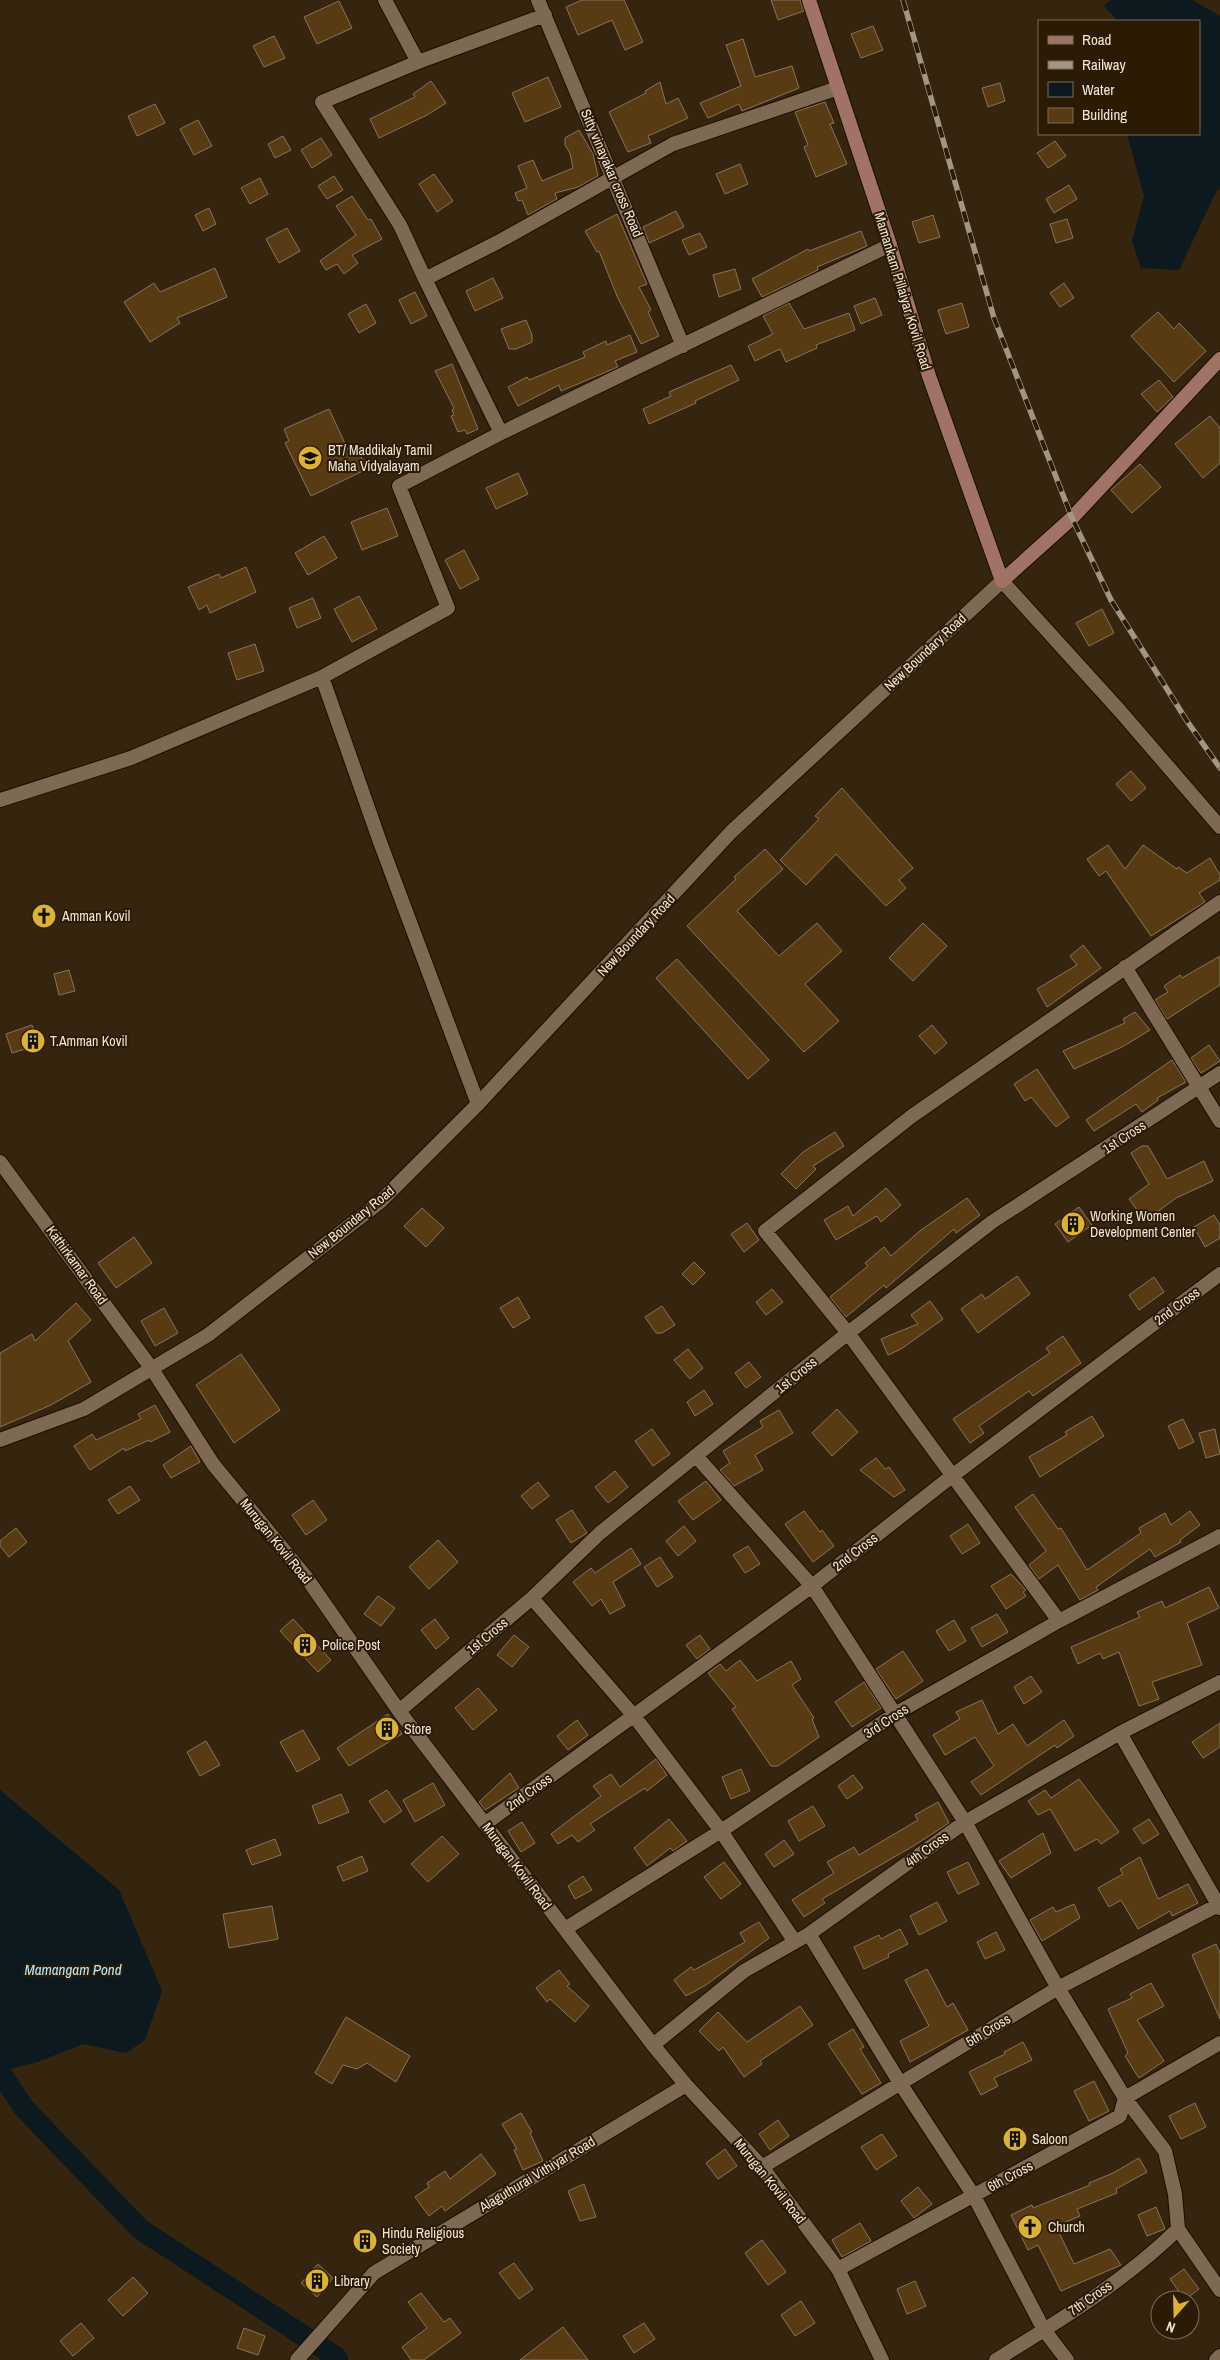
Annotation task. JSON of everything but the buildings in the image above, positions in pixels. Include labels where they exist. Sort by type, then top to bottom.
[{"type":"main road","name":"Mamankam Pillaiyar Kovil Road","points":[[809,0],[890,245],[929,376],[1002,581]]},
{"type":"main road","name":"New Boundary Road","points":[[1002,581],[1072,518],[1220,358]]},
{"type":"street","points":[[385,0],[418,62]]},
{"type":"street","name":"Sitty vinayakar cross Road","points":[[538,0],[614,177],[683,346]]},
{"type":"street","points":[[501,433],[400,225],[322,102],[418,62],[544,15]]},
{"type":"street","points":[[425,278],[498,242],[673,144],[838,88]]},
{"type":"street","points":[[0,800],[131,758],[322,677],[448,608],[399,486],[501,433],[890,245]]},
{"type":"street","points":[[1002,581],[1120,711],[1220,827]]},
{"type":"street","name":"New Boundary Road","points":[[0,1440],[84,1409],[208,1335],[380,1202],[478,1104],[731,832],[1002,581]]},
{"type":"street","points":[[322,677],[380,842],[478,1104]]},
{"type":"street","points":[[1059,1621],[848,1332],[765,1231],[912,1116],[1220,902]]},
{"type":"street","points":[[1125,967],[1220,1120]]},
{"type":"street","name":"1st Cross","points":[[399,1711],[532,1598],[600,1533],[848,1332],[992,1222],[1199,1089],[1220,1073]]},
{"type":"street","name":"Kathirkamar Road","points":[[0,1162],[152,1369]]},
{"type":"street","name":"2nd Cross","points":[[486,1823],[812,1586],[952,1476],[1220,1274]]},
{"type":"street","name":"Murugan Kovil Road","points":[[152,1369],[213,1464],[306,1577],[399,1711],[653,2045],[686,2085],[762,2167],[838,2269],[882,2360]]},
{"type":"street","points":[[696,1456],[812,1586],[965,1822],[1058,1988],[1125,2098],[1165,2151],[1175,2194],[1178,2229],[1220,2290]]},
{"type":"street","name":"3rd Cross","points":[[565,1929],[722,1831],[894,1714],[1059,1621],[1220,1536]]},
{"type":"street","points":[[532,1598],[634,1716],[722,1831],[795,1942]]},
{"type":"street","name":"4th Cross","points":[[653,2045],[744,1971],[809,1934],[965,1822],[1120,1733],[1220,1682]]},
{"type":"street","points":[[1120,1733],[1219,1906]]},
{"type":"street","name":"5th Cross","points":[[762,2167],[1058,1988],[1219,1906]]},
{"type":"street","points":[[809,1934],[900,2083],[974,2196],[1044,2330],[1067,2360]]},
{"type":"street","points":[[1125,2098],[1220,2043]]},
{"type":"street","name":"Alaguthurai Vithiyar Road","points":[[300,2357],[374,2273],[686,2085]]},
{"type":"street","name":"6th Cross","points":[[838,2269],[1120,2116],[1125,2098]]},
{"type":"street","name":"7th Cross","points":[[996,2360],[1044,2330],[1151,2256],[1178,2229]]},
{"type":"street","points":[[1216,2360],[1220,2356]]},
{"type":"water","points":[[1110,0],[1192,0],[1220,16],[1220,188],[1216,192],[1179,270],[1141,268],[1132,241],[1144,196],[1127,135],[1200,135],[1200,20],[1117,20],[1104,6]]},
{"type":"water","name":"Mamangam Pond","points":[[0,1790],[119,1890],[162,1991],[145,2040],[126,2053],[83,2044],[35,2063],[0,2071]]},
{"type":"waterway","points":[[0,2072],[24,2108],[140,2229],[338,2360]]},
{"type":"railway","points":[[903,0],[994,318],[1072,518],[1111,600],[1187,721],[1220,768]]},
{"type":"place","name":"BT/ Maddikaly Tamil Maha Vidyalayam","points":[[310,458]]},
{"type":"place","name":"Amman Kovil","points":[[44,916]]},
{"type":"place","name":"T.Amman Kovil","points":[[33,1041]]},
{"type":"place","name":"Working Women Development Center","points":[[1073,1224]]},
{"type":"place","name":"Police Post","points":[[305,1645]]},
{"type":"place","name":"Store","points":[[387,1729]]},
{"type":"place","name":"Saloon","points":[[1015,2139]]},
{"type":"place","name":"Church","points":[[1030,2227]]},
{"type":"place","name":"Hindu Religious Society","points":[[365,2241]]},
{"type":"place","name":"Library","points":[[317,2281]]}]
